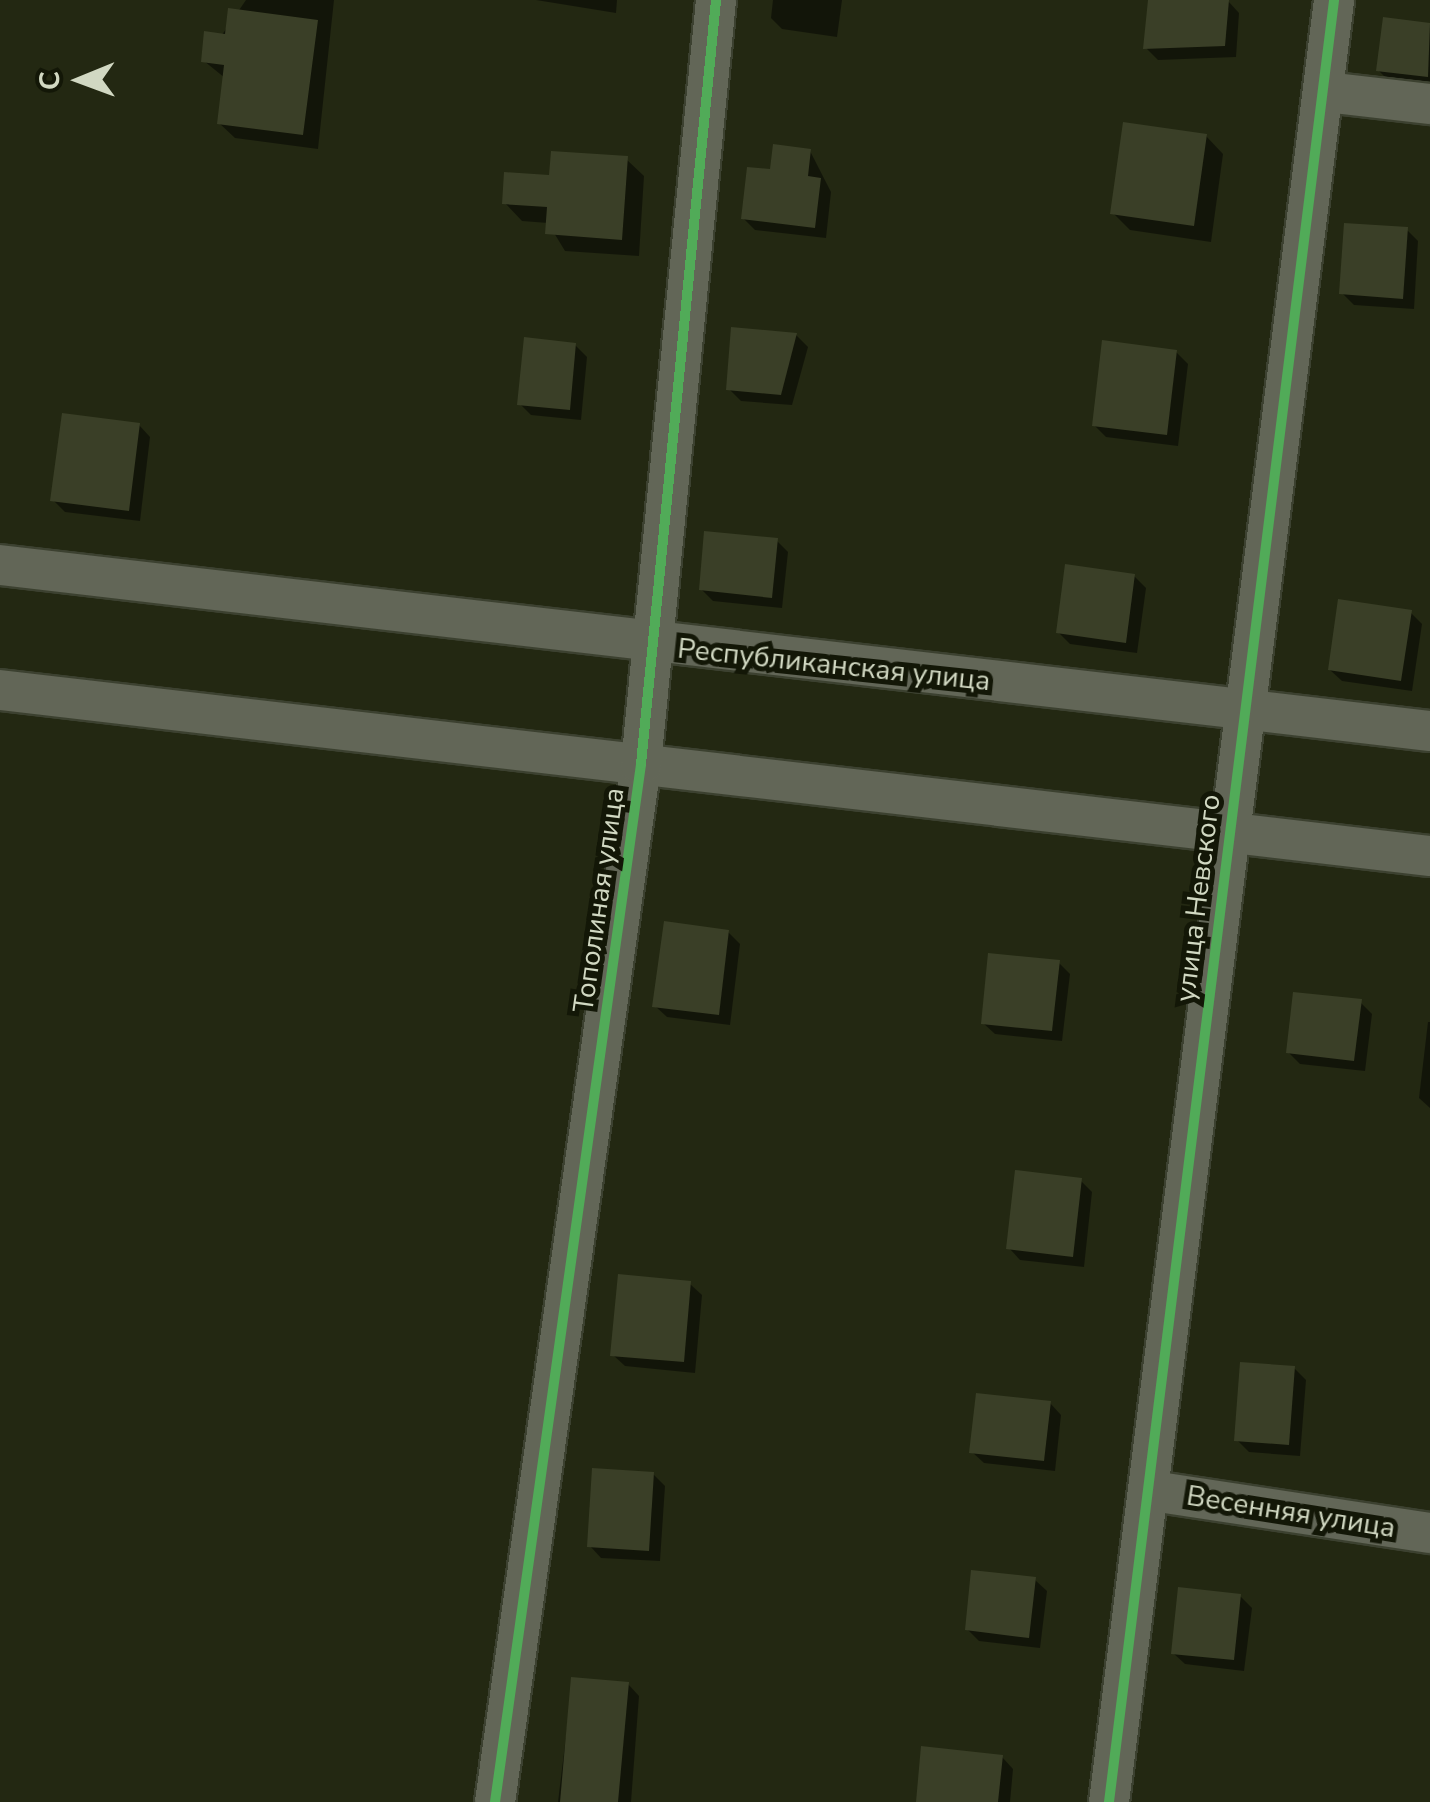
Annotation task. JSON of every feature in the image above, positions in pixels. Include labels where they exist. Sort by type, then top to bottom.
[{"type":"street","name":"Тополиная улица","points":[[494,1802],[641,764],[716,0]]},
{"type":"street","name":"улица Невского","points":[[1109,1802],[1152,1492],[1242,709],[1334,0]]},
{"type":"street","points":[[1325,92],[1430,104]]},
{"type":"street","name":"Республиканская улица","points":[[0,565],[651,645],[1430,731]]},
{"type":"street","points":[[0,690],[1430,856]]},
{"type":"street","name":"Весенняя улица","points":[[1152,1492],[1430,1533]]},
{"type":"building","points":[[1148,0],[1229,0],[1225,46],[1143,49]]},
{"type":"building","points":[[228,8],[318,20],[303,135],[217,124],[224,65],[201,62],[204,31],[225,34]]},
{"type":"building","points":[[1383,17],[1430,23],[1428,77],[1376,71]]},
{"type":"building","points":[[1123,122],[1207,134],[1194,226],[1110,214]]},
{"type":"building","points":[[773,144],[811,149],[808,176],[821,178],[815,228],[741,219],[747,167],[770,169]]},
{"type":"building","points":[[551,151],[628,156],[622,240],[545,234],[547,207],[502,204],[504,172],[549,175]]},
{"type":"building","points":[[1344,223],[1408,227],[1403,299],[1339,294]]},
{"type":"building","points":[[731,327],[797,333],[781,395],[726,390]]},
{"type":"building","points":[[524,337],[576,343],[570,410],[517,405]]},
{"type":"building","points":[[1102,340],[1177,350],[1167,435],[1092,426]]},
{"type":"building","points":[[62,413],[140,423],[129,511],[50,501]]},
{"type":"building","points":[[704,531],[778,538],[772,598],[699,590]]},
{"type":"building","points":[[1065,564],[1135,574],[1126,643],[1056,633]]},
{"type":"building","points":[[1338,599],[1412,610],[1401,681],[1328,670]]},
{"type":"building","points":[[664,921],[729,930],[719,1015],[652,1007]]},
{"type":"building","points":[[988,953],[1060,960],[1052,1031],[981,1024]]},
{"type":"building","points":[[1293,992],[1362,999],[1354,1061],[1286,1053]]},
{"type":"building","points":[[1015,1170],[1082,1178],[1073,1257],[1006,1249]]},
{"type":"building","points":[[618,1274],[691,1281],[684,1362],[610,1356]]},
{"type":"building","points":[[1240,1362],[1295,1366],[1289,1445],[1234,1441]]},
{"type":"building","points":[[976,1393],[1051,1401],[1044,1461],[969,1453]]},
{"type":"building","points":[[592,1468],[654,1472],[649,1551],[587,1547]]},
{"type":"building","points":[[971,1570],[1036,1577],[1029,1638],[965,1630]]},
{"type":"building","points":[[1178,1587],[1241,1594],[1234,1660],[1171,1654]]},
{"type":"building","points":[[571,1677],[629,1682],[618,1802],[560,1802]]},
{"type":"building","points":[[921,1746],[1003,1755],[998,1802],[916,1802]]},
{"type":"cycle path","points":[[495,1802],[641,764],[716,0]]},
{"type":"cycle path","points":[[1109,1802],[1334,0]]}]
